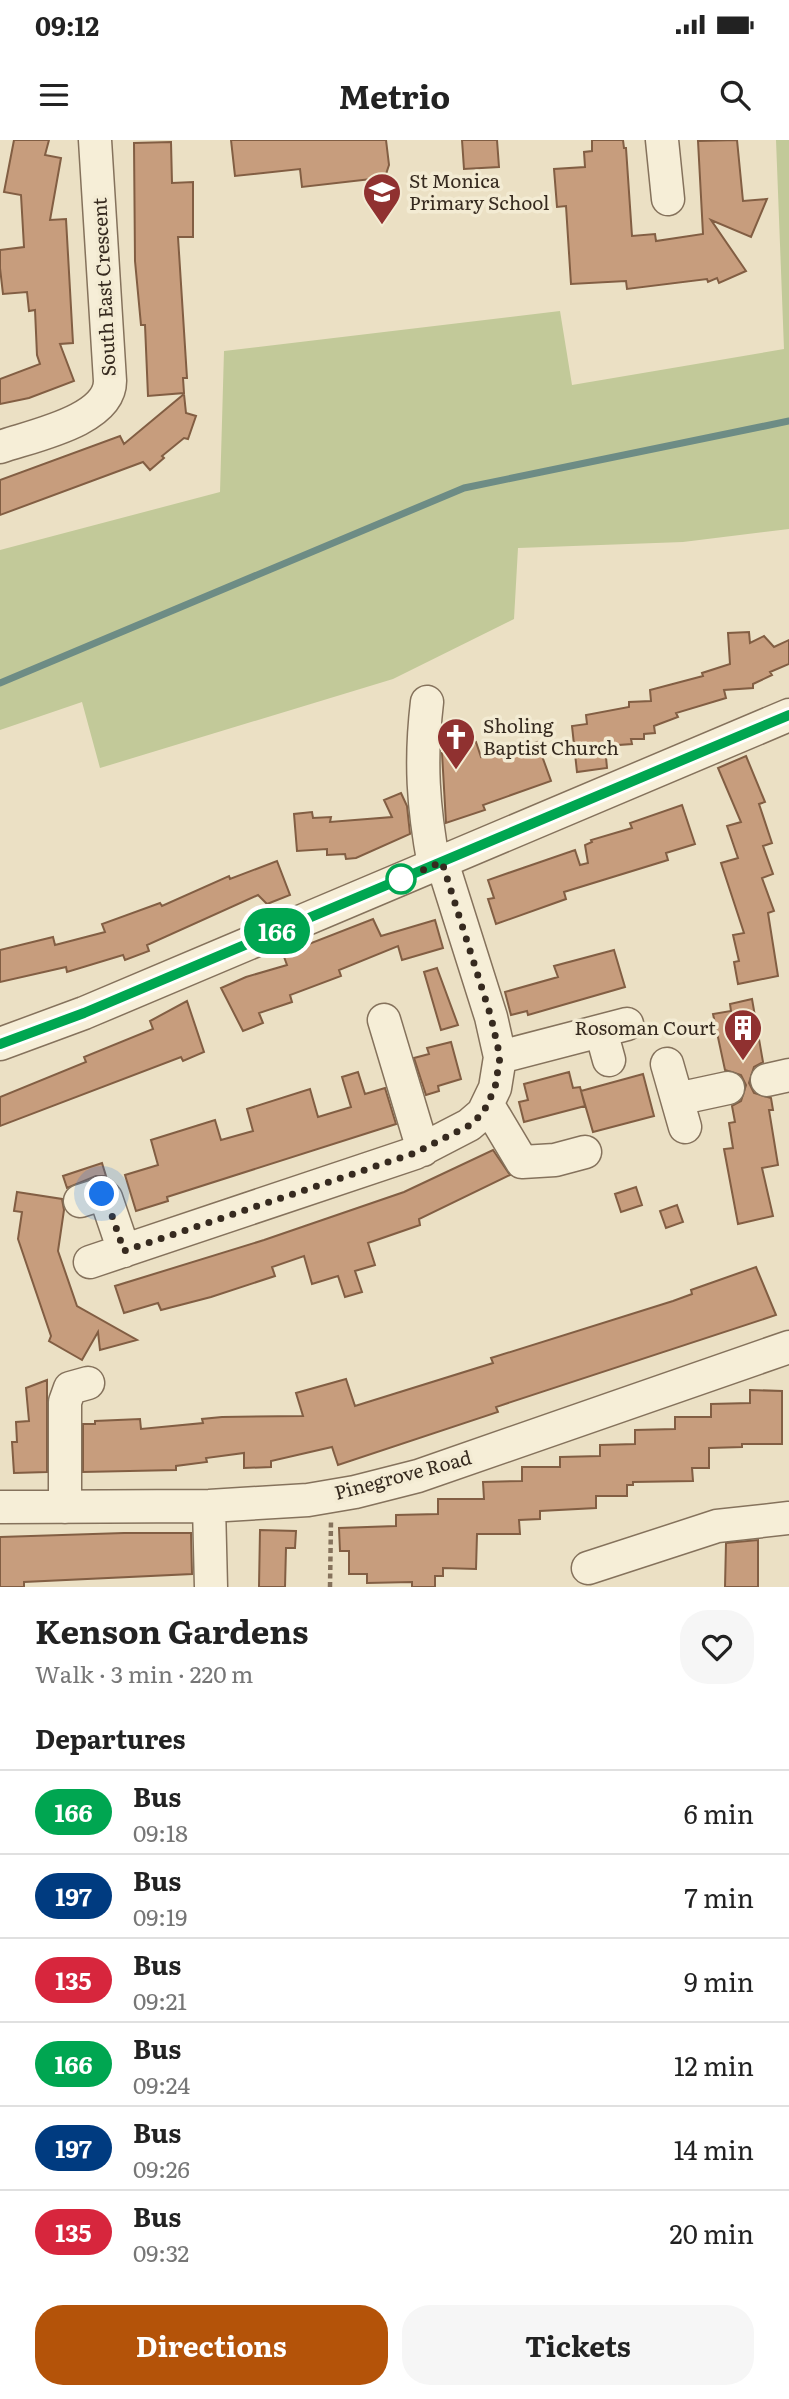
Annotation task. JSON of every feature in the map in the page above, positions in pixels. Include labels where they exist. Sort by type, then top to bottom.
[{"type":"street","name":"South East Crescent","points":[[0,447],[87,415],[108,395],[110,381],[95,140]]},
{"type":"street","points":[[662,140],[668,199]]},
{"type":"street","points":[[90,1262],[423,1150],[470,1125],[488,1105],[495,1088],[500,1057],[491,1017],[438,863],[422,789],[421,761],[427,702]]},
{"type":"street","points":[[0,1044],[84,1013],[789,715]]},
{"type":"street","points":[[384,1020],[423,1150]]},
{"type":"street","points":[[500,1057],[612,1039]]},
{"type":"street","points":[[667,1064],[681,1113],[728,1088]]},
{"type":"street","points":[[488,1105],[522,1162],[555,1160],[585,1152]]},
{"type":"street","points":[[80,1201],[102,1194],[115,1221],[124,1251]]},
{"type":"street","name":"Pinegrove Road","points":[[0,1507],[209,1506],[331,1496],[418,1476],[789,1347]]},
{"type":"street","points":[[65,1507],[65,1402],[70,1388],[88,1383]]},
{"type":"street","points":[[209,1506],[211,1587]]},
{"type":"street","points":[[588,1568],[717,1526],[789,1518]]},
{"type":"path","points":[[330,1587],[331,1496]]},
{"type":"green space","points":[[776,140],[789,140],[789,529],[683,542],[518,548],[514,619],[393,679],[100,768],[82,702],[0,730],[0,550],[220,492],[224,351],[560,311],[572,385],[784,349]]},
{"type":"building","points":[[14,140],[49,140],[45,155],[61,158],[50,220],[66,219],[73,343],[60,344],[74,381],[29,398],[0,404],[0,379],[40,364],[37,355],[35,310],[29,311],[27,292],[3,294],[0,250],[24,247],[21,195],[4,192]]},
{"type":"building","points":[[231,140],[386,140],[389,165],[386,174],[380,178],[302,187],[300,169],[235,176]]},
{"type":"building","points":[[462,140],[497,140],[499,167],[464,169]]},
{"type":"building","points":[[592,140],[623,140],[626,148],[632,236],[655,234],[656,241],[703,234],[698,141],[737,140],[743,201],[767,199],[751,237],[711,220],[746,271],[719,283],[717,278],[708,282],[707,279],[627,289],[626,281],[571,284],[566,206],[557,207],[554,169],[585,167],[584,152],[592,151]]},
{"type":"building","points":[[171,142],[172,183],[193,182],[193,237],[178,237],[187,378],[183,378],[184,393],[148,396],[145,325],[141,325],[135,261],[134,143]]},
{"type":"building","points":[[184,394],[186,413],[196,416],[188,439],[184,438],[150,470],[143,462],[0,515],[0,480],[120,436],[124,444]]},
{"type":"building","points":[[749,632],[750,643],[764,636],[774,647],[789,640],[789,664],[770,672],[772,675],[753,684],[753,688],[724,690],[726,698],[676,713],[678,717],[654,726],[655,733],[644,734],[644,739],[631,739],[632,744],[605,746],[607,768],[577,772],[572,726],[587,724],[586,715],[629,707],[629,702],[651,701],[650,690],[703,676],[702,673],[730,664],[728,633]]},
{"type":"building","points":[[476,742],[481,757],[505,749],[506,753],[537,742],[551,781],[483,805],[485,810],[446,823],[442,753]]},
{"type":"building","points":[[746,756],[765,802],[759,804],[772,843],[763,846],[773,874],[762,878],[774,911],[768,913],[778,976],[738,984],[734,962],[739,961],[733,935],[744,933],[721,863],[738,858],[727,826],[741,822],[718,768]]},
{"type":"building","points":[[401,793],[407,806],[410,834],[356,858],[346,859],[345,854],[327,855],[327,849],[297,851],[294,814],[312,812],[313,818],[331,817],[330,822],[392,817],[384,800]]},
{"type":"building","points":[[682,805],[695,844],[666,853],[668,860],[564,892],[566,899],[496,924],[488,899],[494,898],[488,880],[575,850],[580,865],[588,863],[585,845],[592,842],[591,840],[632,828],[630,823]]},
{"type":"building","points":[[277,861],[290,895],[267,904],[258,895],[147,945],[149,951],[125,960],[123,955],[67,972],[66,967],[0,982],[0,950],[53,937],[55,945],[105,932],[102,924],[160,903],[162,906],[229,876],[230,879]]},
{"type":"building","points":[[373,919],[381,936],[435,920],[443,948],[402,960],[398,946],[339,970],[341,976],[290,995],[292,1002],[259,1013],[263,1023],[243,1031],[221,988],[246,977],[287,965],[283,954]]},
{"type":"building","points":[[614,950],[625,987],[528,1015],[527,1011],[511,1015],[505,992],[558,977],[554,966]]},
{"type":"building","points":[[437,968],[458,1025],[441,1030],[424,972]]},
{"type":"building","points":[[752,999],[763,1062],[754,1067],[749,1083],[754,1093],[771,1098],[773,1110],[769,1110],[778,1165],[762,1168],[773,1216],[738,1224],[724,1149],[733,1148],[729,1123],[735,1122],[732,1106],[741,1101],[746,1085],[741,1075],[725,1070],[713,1014],[731,1011],[730,1004]]},
{"type":"building","points":[[187,1001],[204,1052],[183,1061],[181,1057],[0,1126],[0,1097],[86,1062],[84,1057],[153,1029],[150,1021]]},
{"type":"building","points":[[451,1042],[461,1079],[438,1086],[439,1091],[426,1095],[414,1058],[429,1054],[427,1048]]},
{"type":"building","points":[[358,1072],[365,1094],[385,1088],[396,1124],[167,1197],[168,1201],[136,1211],[125,1175],[158,1165],[151,1140],[215,1120],[221,1140],[253,1131],[247,1109],[310,1089],[318,1117],[351,1107],[342,1077]]},
{"type":"building","points":[[569,1072],[573,1088],[580,1087],[585,1106],[524,1122],[519,1102],[528,1100],[524,1084]]},
{"type":"building","points":[[643,1074],[654,1116],[593,1132],[581,1091]]},
{"type":"building","points":[[493,1150],[510,1175],[419,1219],[420,1225],[368,1243],[375,1265],[355,1271],[362,1292],[345,1297],[338,1276],[312,1284],[304,1256],[272,1267],[275,1276],[211,1297],[161,1310],[158,1303],[124,1313],[115,1286],[264,1240],[404,1192]]},
{"type":"building","points":[[102,1163],[106,1176],[96,1176],[67,1188],[63,1176]]},
{"type":"building","points":[[636,1187],[642,1205],[621,1212],[615,1194]]},
{"type":"building","points":[[17,1192],[62,1199],[64,1210],[58,1251],[77,1306],[137,1340],[100,1350],[98,1332],[82,1360],[49,1341],[51,1336],[18,1239],[22,1212],[14,1211]]},
{"type":"building","points":[[677,1205],[683,1222],[666,1228],[660,1211]]},
{"type":"building","points":[[756,1267],[776,1315],[496,1407],[498,1412],[338,1465],[332,1447],[271,1461],[271,1467],[244,1468],[244,1453],[206,1458],[207,1462],[176,1466],[176,1470],[83,1472],[83,1424],[140,1419],[141,1429],[203,1423],[202,1419],[222,1417],[303,1416],[296,1393],[346,1379],[355,1406],[493,1363],[491,1358],[673,1301],[692,1294],[691,1290]]},
{"type":"building","points":[[47,1380],[47,1472],[14,1473],[12,1442],[17,1442],[16,1422],[29,1421],[26,1388]]},
{"type":"building","points":[[750,1390],[782,1391],[782,1444],[742,1444],[742,1447],[709,1448],[709,1468],[692,1468],[693,1481],[633,1482],[633,1485],[627,1485],[627,1496],[596,1496],[596,1508],[540,1511],[540,1519],[519,1520],[520,1534],[477,1534],[476,1569],[443,1568],[443,1576],[435,1576],[435,1587],[412,1587],[412,1582],[367,1583],[367,1574],[349,1574],[349,1551],[340,1551],[339,1528],[396,1526],[396,1515],[438,1514],[438,1499],[484,1499],[483,1482],[522,1481],[522,1467],[560,1467],[560,1457],[600,1456],[600,1445],[635,1444],[635,1430],[675,1429],[675,1417],[711,1417],[711,1404],[750,1403]]},
{"type":"building","points":[[260,1530],[296,1531],[295,1548],[286,1548],[285,1587],[259,1587]]},
{"type":"building","points":[[191,1533],[192,1574],[24,1582],[24,1587],[0,1587],[0,1537]]},
{"type":"building","points":[[758,1540],[758,1587],[725,1587],[726,1543]]},
{"type":"waterway","points":[[0,683],[464,488],[789,421]]},
{"type":"bus line","name":"166","points":[[0,1044],[84,1013],[789,715]]},
{"type":"place","name":"St Monica Primary School","points":[[382,226]]},
{"type":"place","name":"Sholing Baptist Church","points":[[456,771]]},
{"type":"place","name":"Rosoman Court","points":[[743,1062]]},
{"type":"route","points":[[102,1194],[115,1221],[124,1251],[415,1153],[445,1140],[470,1125],[483,1113],[495,1088],[500,1057],[491,1017],[442,862],[401,879]]}]
